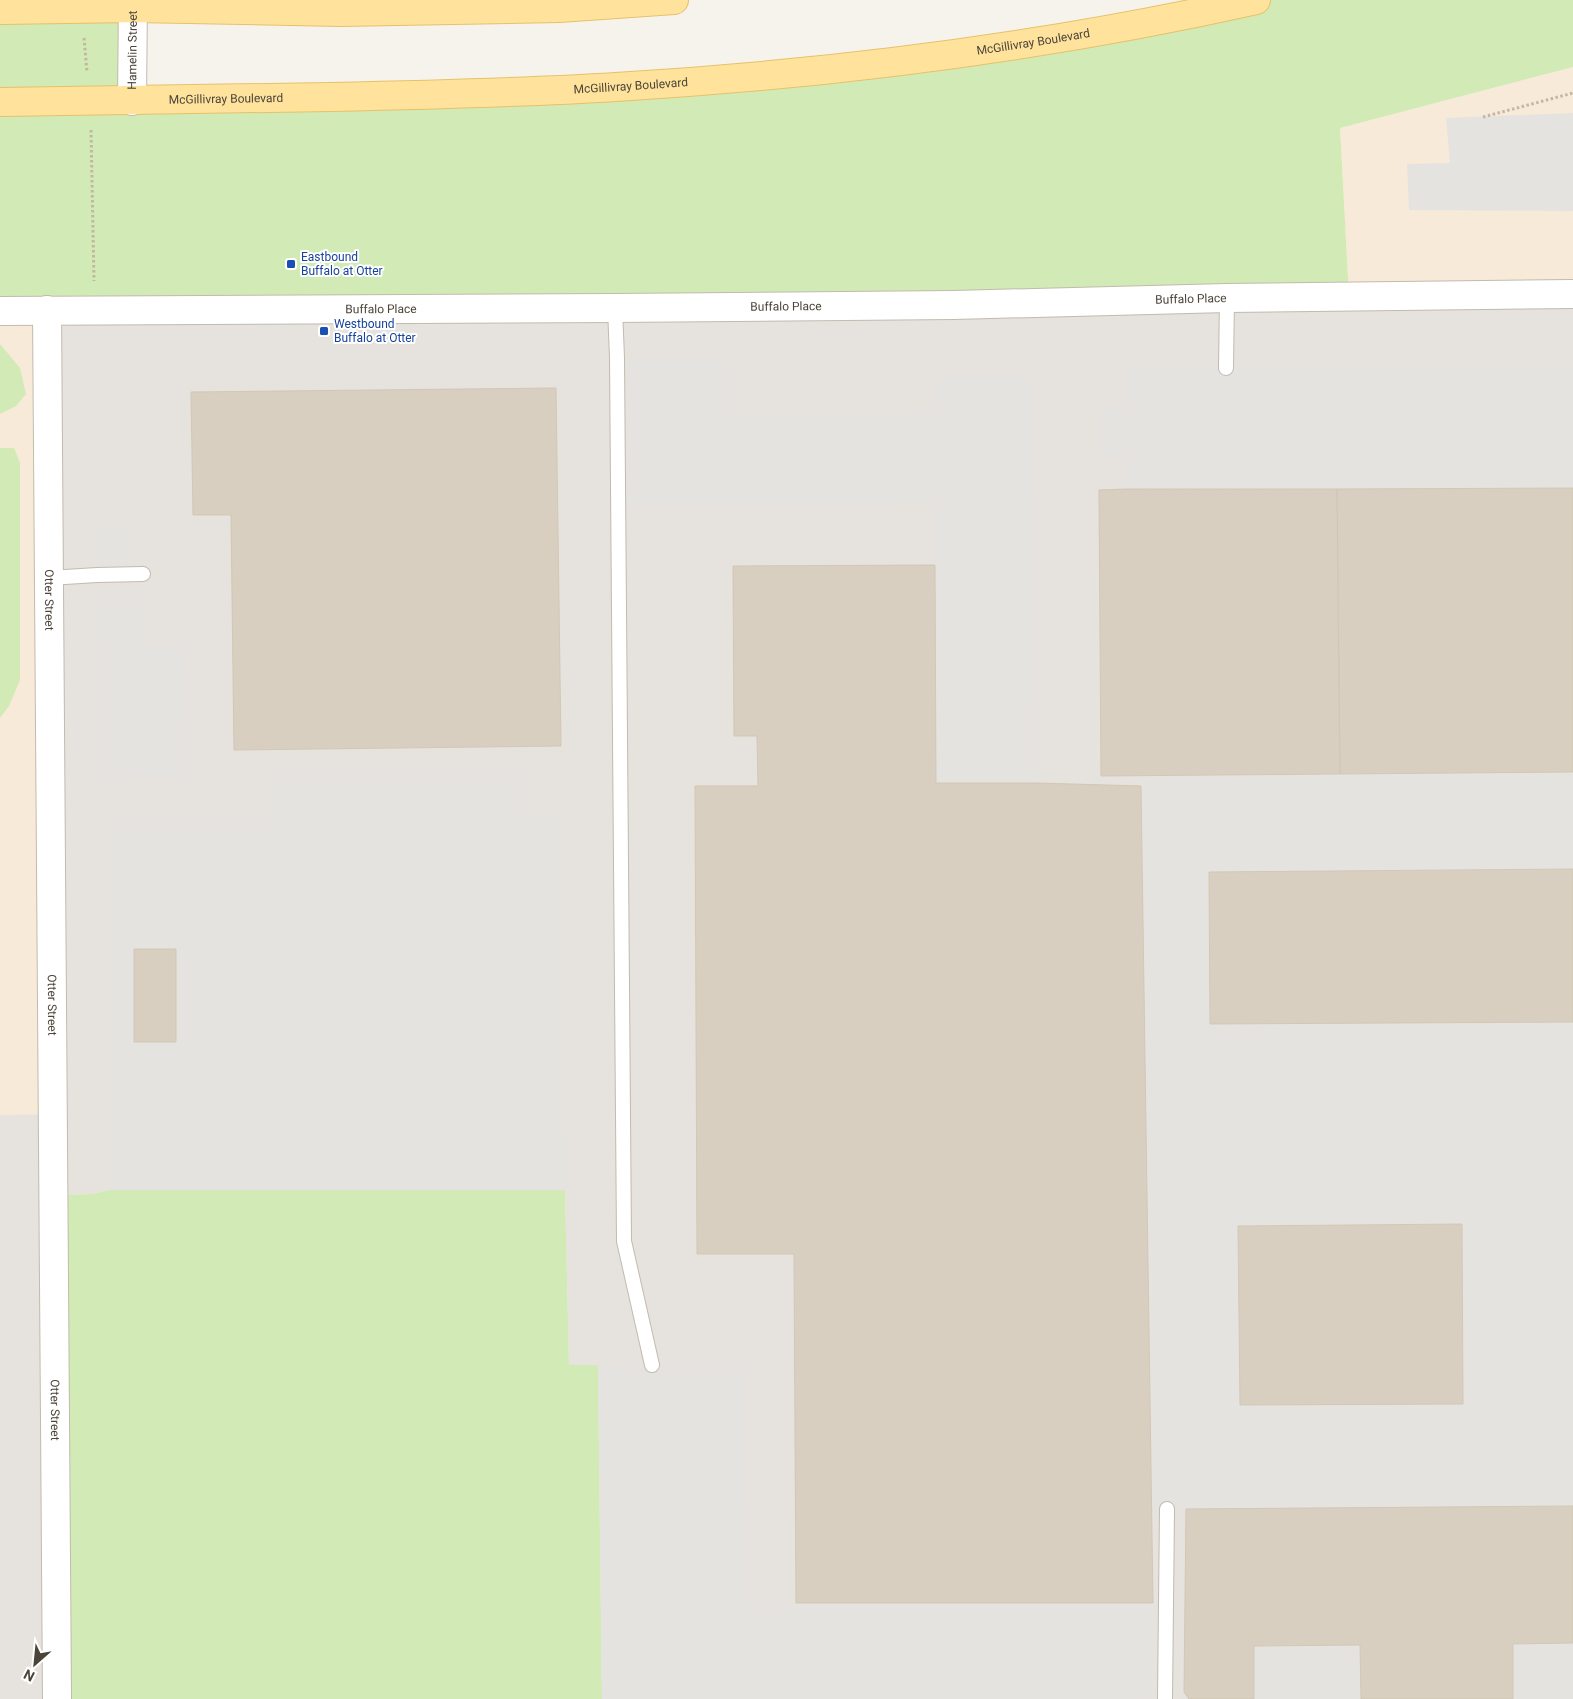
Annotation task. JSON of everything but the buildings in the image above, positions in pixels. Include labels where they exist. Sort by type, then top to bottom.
[{"type":"main road","points":[[0,10],[133,4],[351,12],[559,8],[674,0]]},
{"type":"main road","name":"McGillivray Boulevard","points":[[0,102],[480,93],[617,87],[810,72],[942,56],[1086,34],[1256,0]]},
{"type":"street","name":"Hamelin Street","points":[[132,101],[133,4]]},
{"type":"street","name":"Buffalo Place","points":[[0,311],[954,305],[1228,298],[1573,294]]},
{"type":"street","name":"Otter Street","points":[[47,310],[57,1699]]},
{"type":"lane","points":[[1226,368],[1228,298]]},
{"type":"lane","points":[[615,308],[617,358],[624,1241],[652,1365]]},
{"type":"lane","points":[[49,578],[144,574]]},
{"type":"lane","points":[[1166,1699],[1168,1510]]},
{"type":"path","points":[[84,33],[88,79]]},
{"type":"path","points":[[1483,117],[1573,93]]},
{"type":"path","points":[[91,125],[94,310]]},
{"type":"shaded area","points":[[1573,67],[1573,294],[1349,297],[1340,128]]},
{"type":"shaded area","points":[[1573,113],[1573,211],[1409,210],[1407,164],[1450,163],[1446,118]]},
{"type":"shaded area","points":[[1573,294],[1573,772],[1140,776],[1151,1509],[1573,1506],[1573,1699],[602,1699],[598,1365],[569,1365],[565,1190],[109,1190],[92,1194],[55,1195],[57,1699],[0,1699],[0,1115],[54,1114],[47,310]]},
{"type":"shaded area","points":[[47,310],[54,1114],[0,1115],[0,311]]},
{"type":"shaded area","points":[[617,358],[733,361],[731,415],[934,411],[934,377],[1034,376],[1036,783],[936,783],[934,502],[618,506]]},
{"type":"shaded area","points":[[1573,364],[1573,488],[1127,489],[1127,458],[1099,456],[1099,406],[1127,406],[1128,369]]},
{"type":"shaded area","points":[[97,524],[128,524],[128,574],[97,575]]},
{"type":"shaded area","points":[[96,595],[143,595],[144,647],[186,646],[189,778],[101,780]]},
{"type":"shaded area","points":[[269,770],[524,771],[524,813],[564,813],[565,1190],[109,1190],[108,819],[269,820]]},
{"type":"shaded area","points":[[1573,772],[1573,869],[1209,872],[1210,1024],[1573,1022],[1573,1506],[1151,1510],[1140,776]],"holes":[[[1462,1224],[1463,1404],[1240,1404],[1238,1226]]]},
{"type":"shaded area","points":[[746,1362],[747,1603],[1153,1603],[1151,1699],[602,1699],[598,1365]]},
{"type":"shaded area","points":[[1573,1643],[1573,1699],[1513,1699],[1513,1644]]},
{"type":"shaded area","points":[[1360,1645],[1361,1699],[1254,1699],[1254,1646]]},
{"type":"green space","points":[[0,0],[133,0],[132,100],[617,87],[1256,0],[1573,0],[1573,67],[1340,128],[1349,297],[0,311]]},
{"type":"green space","points":[[0,344],[20,368],[26,394],[16,406],[0,414]]},
{"type":"green space","points":[[0,448],[14,448],[20,463],[20,680],[9,706],[0,718]]},
{"type":"green space","points":[[109,1190],[565,1190],[569,1365],[598,1365],[602,1699],[57,1699],[53,1195],[92,1194]]},
{"type":"place","name":"Eastbound Buffalo at Otter","points":[[291,264]]},
{"type":"place","name":"Westbound Buffalo at Otter","points":[[324,331]]}]
